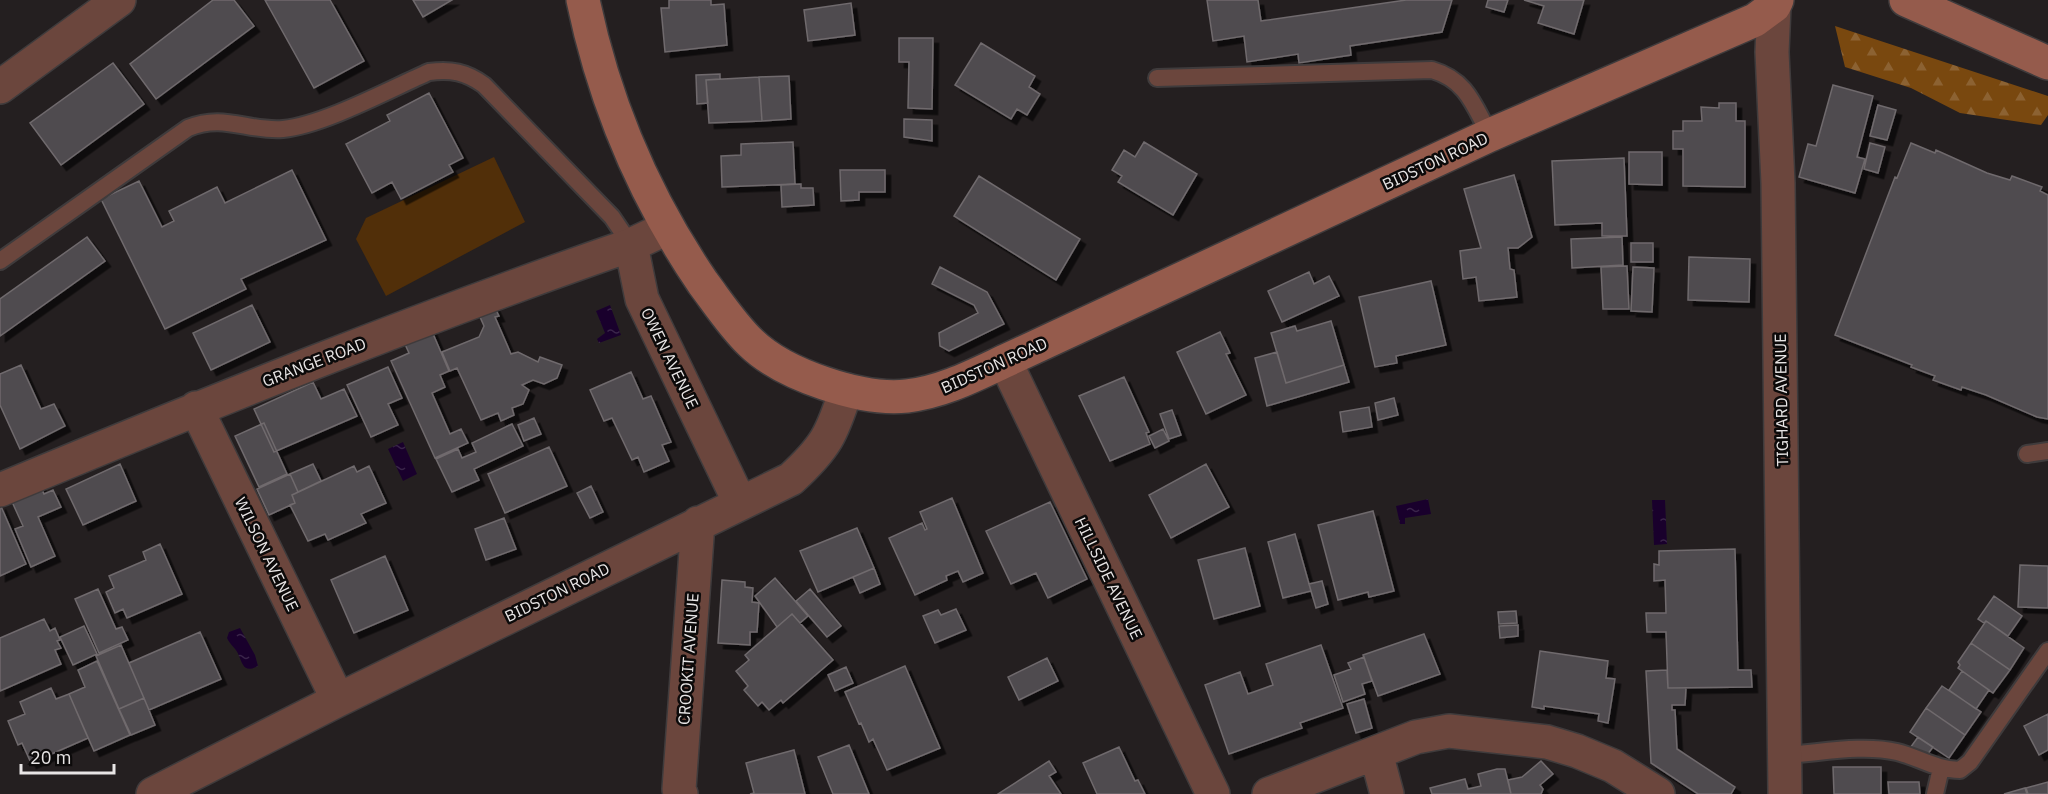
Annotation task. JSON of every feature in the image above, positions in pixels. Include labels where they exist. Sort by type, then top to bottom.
[{"type":"street","points":[[0,87],[119,0]]},
{"type":"street","points":[[584,0],[611,105],[666,228],[718,304],[752,344],[790,371],[846,390]]},
{"type":"street","name":"BIDSTON ROAD","points":[[153,794],[338,700],[790,479],[811,461],[832,434],[846,390],[904,396],[931,391],[1005,361],[1490,135],[1755,20],[1775,3]]},
{"type":"street","name":"TIGHARD AVENUE","points":[[1775,3],[1772,52],[1778,183],[1785,794]]},
{"type":"street","points":[[1921,3],[2048,63]]},
{"type":"street","points":[[631,245],[666,228]]},
{"type":"street","name":"GRANGE ROAD","points":[[0,490],[196,408],[475,299],[631,245]]},
{"type":"street","name":"OWEN AVENUE","points":[[631,245],[642,299],[740,503]]},
{"type":"street","name":"HILLSIDE AVENUE","points":[[1005,361],[1214,794]]},
{"type":"street","name":"WILSON AVENUE","points":[[196,408],[338,700]]},
{"type":"street","name":"CROOKIT AVENUE","points":[[676,792],[698,524]]},
{"type":"street","points":[[1269,794],[1416,736],[1449,731],[1547,742],[1613,766],[1658,794]]},
{"type":"street","points":[[1376,753],[1387,794]]},
{"type":"lane","points":[[0,261],[188,128],[213,121],[266,129],[297,126],[429,72],[442,70],[464,74],[484,85],[612,217],[631,245]]},
{"type":"lane","points":[[1156,78],[1432,70],[1448,75],[1462,85],[1490,135]]},
{"type":"lane","points":[[2027,454],[2048,452]]},
{"type":"lane","points":[[1785,755],[1876,750],[1897,752],[1941,768],[1960,770],[1970,762],[2048,651]]},
{"type":"lane","points":[[1935,794],[1941,768]]},
{"type":"shaded area","points":[[494,157],[525,222],[386,296],[356,239],[366,218]]},
{"type":"green space","points":[[1835,26],[2048,96],[2048,115],[2041,125],[1960,113],[1911,88],[1845,67]]},
{"type":"water","points":[[610,305],[621,335],[599,343],[597,339],[605,333],[596,311]]},
{"type":"water","points":[[403,442],[417,474],[403,481],[388,449]]},
{"type":"water","points":[[1428,499],[1431,514],[1405,518],[1405,524],[1400,524],[1396,506]]},
{"type":"water","points":[[1652,500],[1665,500],[1667,544],[1654,545]]},
{"type":"water","points":[[240,628],[255,655],[258,666],[254,668],[247,669],[243,665],[237,651],[227,638],[229,632]]},
{"type":"building","points":[[213,0],[234,0],[254,26],[156,99],[130,64]]},
{"type":"building","points":[[265,0],[330,0],[364,61],[314,88]]},
{"type":"building","points":[[413,0],[452,0],[423,17]]},
{"type":"building","points":[[669,0],[711,0],[711,5],[724,4],[727,45],[665,52],[661,8],[669,8]]},
{"type":"building","points":[[1207,0],[1258,0],[1261,21],[1406,0],[1452,0],[1442,32],[1350,46],[1351,55],[1299,63],[1298,54],[1247,62],[1244,36],[1213,41]]},
{"type":"building","points":[[1488,0],[1508,0],[1504,12],[1486,7]]},
{"type":"building","points":[[1524,0],[1584,0],[1574,34],[1538,23],[1544,6]]},
{"type":"building","points":[[851,3],[855,35],[808,41],[804,10]]},
{"type":"building","points":[[899,38],[933,38],[932,109],[908,108],[909,62],[899,62]]},
{"type":"building","points":[[981,43],[1035,76],[1029,87],[1040,94],[1027,115],[1017,109],[1011,119],[955,85]]},
{"type":"building","points":[[113,63],[144,104],[61,165],[30,123]]},
{"type":"building","points":[[720,74],[720,79],[706,80],[708,103],[697,104],[696,75]]},
{"type":"building","points":[[789,76],[791,119],[762,121],[759,77]]},
{"type":"building","points":[[759,77],[762,121],[709,123],[706,80]]},
{"type":"building","points":[[1833,85],[1873,96],[1857,157],[1865,159],[1855,193],[1799,177],[1808,144],[1816,146]]},
{"type":"building","points":[[429,93],[463,158],[449,165],[453,172],[401,199],[392,182],[372,193],[346,144],[390,121],[387,115]]},
{"type":"building","points":[[1719,103],[1736,103],[1736,121],[1745,121],[1745,187],[1683,186],[1683,149],[1673,149],[1673,131],[1683,131],[1683,121],[1702,121],[1701,107],[1719,108]]},
{"type":"building","points":[[1878,105],[1896,110],[1887,140],[1870,136]]},
{"type":"building","points":[[904,119],[932,120],[932,141],[904,137]]},
{"type":"building","points":[[793,142],[795,184],[722,187],[721,156],[741,155],[741,144]]},
{"type":"building","points":[[1144,142],[1197,174],[1173,215],[1118,182],[1122,176],[1112,170],[1124,150],[1135,157]]},
{"type":"building","points":[[1870,143],[1885,147],[1878,173],[1864,169]]},
{"type":"building","points":[[1911,143],[1935,153],[1936,150],[1987,173],[2010,180],[2012,176],[2042,187],[2040,191],[2048,195],[2048,419],[2037,417],[1986,395],[1962,387],[1961,390],[1933,380],[1935,376],[1911,367],[1912,365],[1835,335],[1895,177],[1897,178]]},
{"type":"building","points":[[1629,152],[1662,152],[1662,185],[1629,184]]},
{"type":"building","points":[[1624,158],[1627,236],[1602,236],[1602,223],[1555,225],[1552,161]]},
{"type":"building","points":[[292,170],[326,240],[241,279],[246,289],[165,329],[101,199],[139,181],[162,227],[174,221],[169,211],[217,187],[225,203]]},
{"type":"building","points":[[840,170],[885,170],[885,192],[859,192],[859,200],[841,201]]},
{"type":"building","points":[[1514,175],[1532,237],[1518,248],[1508,248],[1510,269],[1514,270],[1517,297],[1479,301],[1476,277],[1463,279],[1460,251],[1481,248],[1464,189]]},
{"type":"building","points":[[979,176],[1080,239],[1056,280],[954,216]]},
{"type":"building","points":[[801,184],[801,188],[813,188],[814,205],[782,207],[781,185]]},
{"type":"building","points":[[87,237],[105,261],[0,336],[0,299]]},
{"type":"building","points":[[1622,237],[1623,265],[1572,268],[1571,239]]},
{"type":"building","points":[[1631,243],[1653,243],[1653,262],[1631,262]]},
{"type":"building","points":[[1689,257],[1750,259],[1749,302],[1688,300]]},
{"type":"building","points":[[1627,266],[1629,309],[1603,309],[1601,267]]},
{"type":"building","points":[[940,267],[987,292],[1004,324],[949,351],[940,346],[939,333],[978,313],[974,305],[932,284]]},
{"type":"building","points":[[1633,267],[1654,268],[1652,312],[1631,311]]},
{"type":"building","points":[[1309,272],[1314,284],[1329,276],[1339,296],[1282,322],[1268,291]]},
{"type":"building","points":[[1431,281],[1446,345],[1396,356],[1397,363],[1375,367],[1359,297]]},
{"type":"building","points":[[491,300],[499,316],[495,317],[511,354],[518,352],[538,362],[540,357],[562,365],[557,378],[544,384],[533,380],[522,385],[529,390],[523,404],[512,408],[514,415],[501,421],[498,413],[481,420],[457,368],[450,371],[442,352],[479,337],[484,326],[476,308]]},
{"type":"building","points":[[252,305],[270,342],[211,370],[193,333]]},
{"type":"building","points":[[1331,321],[1344,365],[1286,383],[1271,333],[1295,326],[1297,331]]},
{"type":"building","points":[[431,329],[449,371],[440,375],[445,387],[432,393],[450,434],[461,429],[468,443],[435,458],[391,361],[409,353],[404,342]]},
{"type":"building","points":[[1220,332],[1230,353],[1226,354],[1246,395],[1206,414],[1177,352]]},
{"type":"building","points":[[1277,352],[1286,383],[1344,365],[1349,382],[1267,406],[1255,358]]},
{"type":"building","points":[[21,365],[41,409],[54,404],[65,426],[20,449],[0,405],[0,374]]},
{"type":"building","points":[[388,367],[402,398],[388,404],[398,425],[371,437],[347,385]]},
{"type":"building","points":[[631,372],[643,399],[651,396],[671,442],[662,445],[669,461],[644,472],[638,457],[632,460],[612,418],[604,421],[590,390]]},
{"type":"building","points":[[1124,377],[1149,432],[1146,433],[1150,444],[1110,461],[1079,396]]},
{"type":"building","points":[[313,382],[321,399],[344,389],[357,416],[274,452],[254,409]]},
{"type":"building","points":[[1394,398],[1398,415],[1378,420],[1375,403]]},
{"type":"building","points":[[1369,407],[1372,427],[1343,432],[1340,412]]},
{"type":"building","points":[[1172,410],[1181,435],[1169,439],[1160,414]]},
{"type":"building","points":[[534,418],[541,434],[524,441],[518,425]]},
{"type":"building","points":[[264,423],[287,474],[259,487],[235,436]]},
{"type":"building","points":[[512,424],[523,446],[474,469],[479,480],[452,492],[436,459],[458,449],[462,458],[476,452],[472,443]]},
{"type":"building","points":[[1163,429],[1169,441],[1155,448],[1149,436]]},
{"type":"building","points":[[549,447],[567,486],[505,513],[488,474]]},
{"type":"building","points":[[120,464],[136,501],[83,525],[66,489]]},
{"type":"building","points":[[313,464],[321,481],[298,492],[290,474]]},
{"type":"building","points":[[1206,464],[1229,507],[1171,538],[1149,495]]},
{"type":"building","points":[[354,466],[357,472],[369,466],[386,503],[361,514],[366,523],[328,540],[325,534],[308,541],[290,505],[295,503],[292,495]]},
{"type":"building","points":[[290,474],[298,492],[292,495],[295,503],[269,515],[257,489]]},
{"type":"building","points":[[38,481],[44,494],[53,490],[61,507],[38,517],[55,556],[31,567],[15,529],[23,526],[8,493]]},
{"type":"building","points":[[591,486],[603,512],[590,518],[577,493]]},
{"type":"building","points":[[952,498],[983,573],[963,582],[958,571],[946,576],[947,580],[915,595],[889,538],[922,523],[925,530],[927,529],[920,512]]},
{"type":"building","points":[[1050,502],[1087,579],[1048,598],[1036,573],[1011,584],[986,531]]},
{"type":"building","points":[[0,504],[26,564],[0,576]]},
{"type":"building","points":[[1373,511],[1394,591],[1369,597],[1368,592],[1338,600],[1318,525]]},
{"type":"building","points":[[504,518],[516,549],[486,560],[475,529]]},
{"type":"building","points":[[857,528],[874,568],[818,592],[800,551]]},
{"type":"building","points":[[1295,534],[1311,591],[1283,598],[1268,542]]},
{"type":"building","points":[[160,544],[182,594],[127,618],[123,609],[115,613],[106,592],[114,588],[109,576],[146,560],[143,552]]},
{"type":"building","points":[[1245,548],[1260,606],[1214,619],[1198,560]]},
{"type":"building","points":[[1735,549],[1738,670],[1751,670],[1752,687],[1668,688],[1666,632],[1647,632],[1646,613],[1666,613],[1665,580],[1654,581],[1654,564],[1659,565],[1659,551]]},
{"type":"building","points":[[385,556],[408,610],[354,633],[331,580]]},
{"type":"building","points":[[2020,565],[2048,566],[2048,608],[2018,607]]},
{"type":"building","points":[[874,568],[880,584],[860,593],[853,577]]},
{"type":"building","points":[[775,578],[808,616],[800,623],[792,614],[777,627],[755,596]]},
{"type":"building","points":[[722,580],[745,582],[745,587],[753,588],[752,602],[759,603],[757,632],[750,632],[750,645],[718,643]]},
{"type":"building","points":[[1322,581],[1328,604],[1316,608],[1309,584]]},
{"type":"building","points":[[98,589],[116,629],[122,627],[128,640],[99,653],[75,599]]},
{"type":"building","points":[[810,589],[841,626],[827,637],[796,601]]},
{"type":"building","points":[[1994,596],[2022,616],[2008,636],[1986,621],[1984,623],[1978,619]]},
{"type":"building","points":[[956,609],[966,630],[935,643],[923,616],[938,610],[941,615]]},
{"type":"building","points":[[1516,611],[1517,623],[1499,624],[1498,612]]},
{"type":"building","points":[[792,614],[833,660],[783,703],[781,700],[769,710],[762,702],[758,706],[744,690],[748,686],[736,671],[749,660],[745,655]]},
{"type":"building","points":[[44,619],[50,631],[55,628],[60,640],[57,641],[61,648],[55,650],[61,664],[0,691],[0,638]]},
{"type":"building","points":[[1986,621],[2024,648],[2010,670],[1971,643]]},
{"type":"building","points":[[1518,625],[1518,636],[1500,638],[1499,626]]},
{"type":"building","points":[[84,626],[97,654],[73,665],[60,637]]},
{"type":"building","points":[[200,632],[221,679],[149,710],[129,663]]},
{"type":"building","points":[[1424,634],[1440,674],[1378,696],[1363,655]]},
{"type":"building","points":[[1971,643],[2010,670],[1993,693],[1958,668],[1960,665],[1958,662]]},
{"type":"building","points":[[121,645],[144,698],[119,709],[96,656]]},
{"type":"building","points":[[1321,645],[1343,708],[1300,723],[1302,728],[1229,754],[1205,685],[1240,672],[1248,694],[1273,685],[1266,664]]},
{"type":"building","points":[[1540,651],[1608,661],[1606,678],[1615,679],[1608,723],[1598,721],[1599,714],[1544,706],[1544,709],[1532,707]]},
{"type":"building","points":[[1364,657],[1372,681],[1362,684],[1365,694],[1343,702],[1334,675],[1351,669],[1348,663]]},
{"type":"building","points":[[1047,658],[1058,681],[1019,700],[1008,677]]},
{"type":"building","points":[[97,661],[130,735],[94,751],[69,694],[85,687],[78,670]]},
{"type":"building","points":[[905,666],[940,748],[887,770],[873,739],[869,742],[861,723],[859,724],[845,692]]},
{"type":"building","points":[[846,667],[853,683],[835,691],[828,675]]},
{"type":"building","points":[[1667,670],[1668,688],[1686,688],[1685,705],[1672,705],[1672,710],[1675,710],[1677,749],[1735,787],[1731,794],[1698,794],[1651,763],[1646,671]]},
{"type":"building","points":[[1962,671],[1989,690],[1976,709],[1949,690]]},
{"type":"building","points":[[1942,686],[1981,712],[1965,735],[1926,708]]},
{"type":"building","points":[[51,688],[56,699],[69,694],[88,738],[31,763],[22,743],[18,745],[8,721],[25,714],[20,702]]},
{"type":"building","points":[[144,698],[155,725],[131,735],[119,709]]},
{"type":"building","points":[[1364,699],[1372,728],[1356,733],[1347,704]]},
{"type":"building","points":[[1926,708],[1965,735],[1949,758],[1910,732]]},
{"type":"building","points":[[2048,714],[2048,750],[2039,755],[2024,726]]},
{"type":"building","points":[[1918,737],[1933,747],[1925,758],[1910,748]]},
{"type":"building","points":[[849,745],[869,794],[833,794],[818,757]]},
{"type":"building","points":[[1119,747],[1135,781],[1138,780],[1145,794],[1097,794],[1083,763]]},
{"type":"building","points":[[794,750],[805,794],[750,794],[754,793],[746,763]]},
{"type":"building","points":[[1049,761],[1056,772],[1049,776],[1061,794],[998,794]]},
{"type":"building","points":[[1541,761],[1553,774],[1540,785],[1543,789],[1541,794],[1511,794],[1508,780],[1522,777]]},
{"type":"building","points":[[1833,767],[1881,767],[1881,794],[1834,794]]},
{"type":"building","points":[[1505,769],[1511,794],[1432,794],[1430,788],[1465,779],[1468,789],[1481,786],[1478,774]]},
{"type":"building","points":[[1888,782],[1919,782],[1920,794],[1889,794]]},
{"type":"building","points":[[2048,782],[2048,794],[2028,794],[2026,788]]},
{"type":"building","points":[[2025,788],[2027,794],[2004,794]]}]
